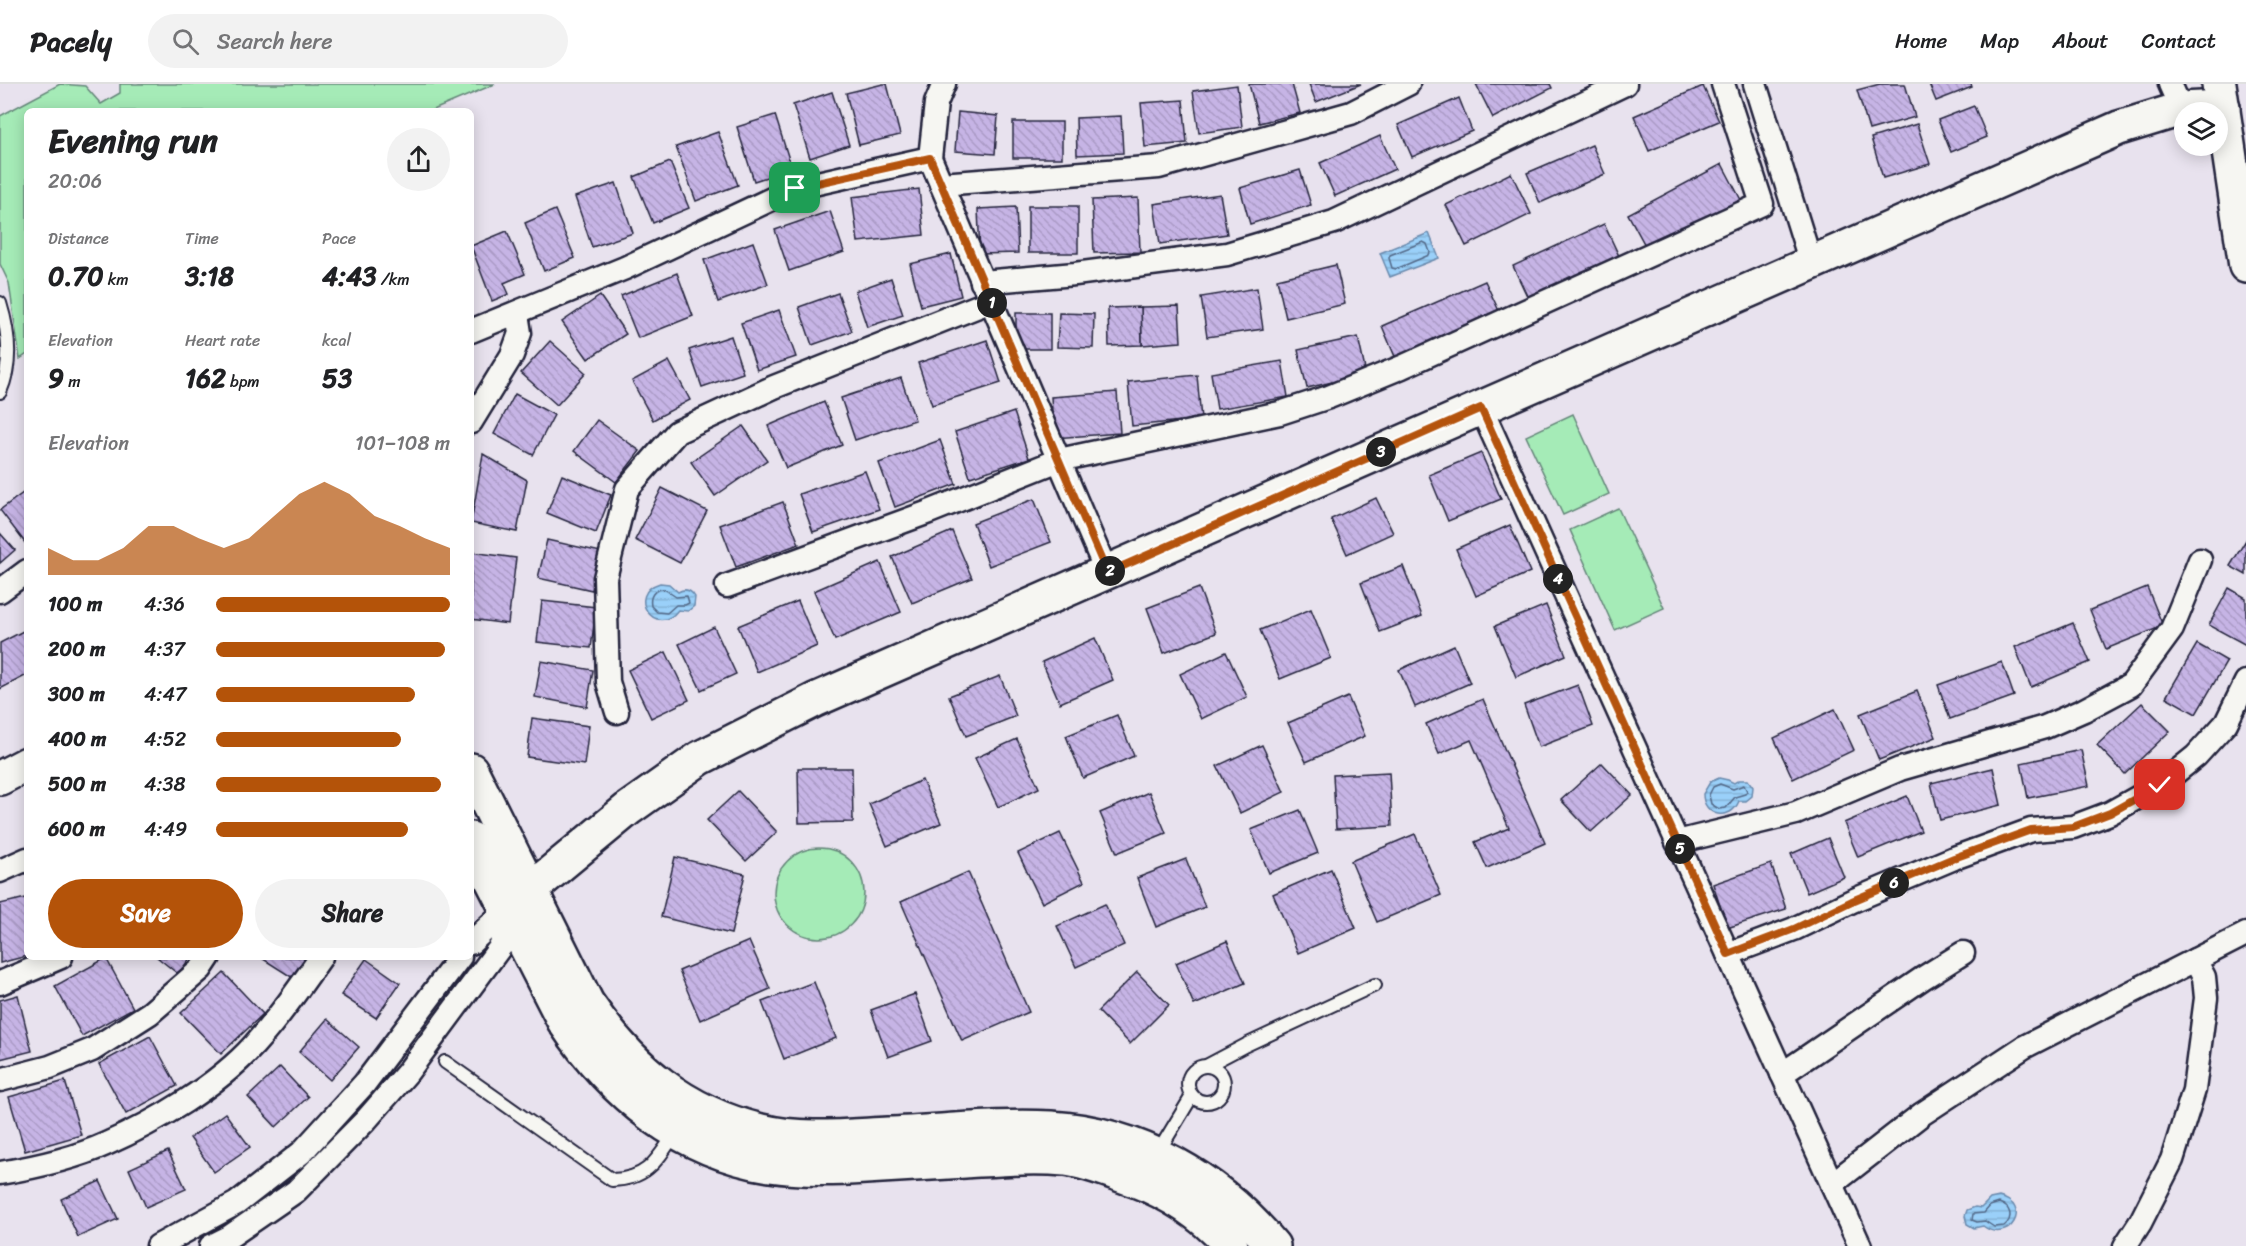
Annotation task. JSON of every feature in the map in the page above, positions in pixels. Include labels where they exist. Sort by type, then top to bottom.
[{"type":"street","points":[[944,84],[936,102],[930,158],[1107,573]]},
{"type":"street","points":[[941,184],[1159,167],[1351,113],[1408,84]]},
{"type":"street","points":[[617,712],[608,682],[605,578],[627,489],[677,432],[987,291],[1075,274],[1227,254],[1334,222],[1625,84]]},
{"type":"street","points":[[727,586],[929,512],[1059,460],[1280,412],[1329,397],[1402,367],[1762,204],[1724,84]]},
{"type":"street","points":[[1755,84],[1811,263]]},
{"type":"street","points":[[474,940],[519,899],[628,809],[700,759],[814,700],[2119,128],[2176,97],[2221,96],[2246,266]]},
{"type":"street","points":[[474,330],[625,268],[795,188],[930,158]]},
{"type":"street","points":[[474,417],[512,355],[520,333],[517,314]]},
{"type":"street","points":[[1481,408],[1860,1246]]},
{"type":"street","points":[[1677,842],[1796,813],[1900,770],[2045,727],[2122,690],[2131,685],[2172,629],[2200,560]]},
{"type":"street","points":[[0,591],[24,573]]},
{"type":"street","points":[[1728,954],[1794,929],[1852,901],[1954,858],[2031,830],[2073,827],[2110,813],[2160,785],[2196,756],[2226,723],[2246,682]]},
{"type":"street","points":[[0,778],[24,766]]},
{"type":"street","points":[[474,778],[564,1021],[580,1046],[614,1086],[638,1107],[677,1131],[713,1149],[770,1165],[837,1168],[1020,1157],[1067,1160],[1100,1167],[1158,1189],[1190,1209],[1222,1235],[1231,1246]]},
{"type":"street","points":[[474,843],[519,899],[606,1030],[630,1059],[660,1084],[688,1102],[724,1119],[762,1132],[807,1137],[1050,1128],[1107,1136],[1157,1155],[1190,1172],[1215,1190],[1273,1246]]},
{"type":"street","points":[[0,872],[24,860]]},
{"type":"street","points":[[211,1246],[229,1237],[296,1191],[373,1112],[407,1073],[501,946],[519,899]]},
{"type":"street","points":[[1832,1184],[1922,1114],[2024,1047],[2246,934]]},
{"type":"street","points":[[1782,1074],[1963,953]]},
{"type":"street","points":[[0,983],[54,960]]},
{"type":"street","points":[[0,1080],[50,1067],[92,1050],[150,1013],[201,969],[207,960]]},
{"type":"street","points":[[0,1173],[41,1166],[105,1145],[150,1122],[203,1090],[253,1046],[319,960]]},
{"type":"street","points":[[158,1246],[237,1203],[301,1153],[365,1083],[458,960]]},
{"type":"street","points":[[2125,1246],[2140,1223],[2172,1160],[2194,1090],[2206,998],[2204,977],[2195,960]]},
{"type":"lane","points":[[0,303],[9,352],[7,370],[0,392]]},
{"type":"lane","points":[[1208,1065],[1219,1071],[1224,1083],[1220,1095],[1210,1102],[1203,1102],[1192,1096],[1187,1085],[1188,1078],[1196,1068],[1208,1065],[1375,985]]},
{"type":"lane","points":[[445,1062],[612,1180],[623,1180],[645,1172],[654,1164],[677,1131]]},
{"type":"lane","points":[[1157,1155],[1192,1096]]},
{"type":"green space","points":[[60,84],[85,86],[101,104],[120,93],[120,84],[495,84],[438,108],[24,108],[24,356],[20,359],[9,283],[0,264],[0,116]]},
{"type":"green space","points":[[1573,414],[1609,494],[1563,515],[1526,436]]},
{"type":"green space","points":[[1618,508],[1664,608],[1615,630],[1570,530]]},
{"type":"green space","points":[[819,848],[836,851],[851,861],[861,876],[864,893],[861,910],[851,925],[836,935],[819,938],[802,935],[787,925],[777,910],[774,893],[777,876],[787,861],[802,851]]},
{"type":"water","points":[[1429,233],[1439,258],[1390,277],[1380,253]]},
{"type":"water","points":[[660,583],[669,584],[678,592],[690,591],[695,597],[694,606],[688,611],[678,610],[669,618],[661,620],[653,617],[647,612],[644,604],[645,596],[650,589]]},
{"type":"water","points":[[1719,778],[1734,783],[1739,780],[1748,780],[1753,787],[1752,796],[1746,801],[1739,801],[1730,812],[1718,814],[1712,812],[1704,802],[1703,794],[1710,782]]},
{"type":"water","points":[[1999,1197],[2009,1201],[2015,1208],[2014,1222],[2009,1228],[1993,1231],[1983,1226],[1974,1228],[1967,1224],[1965,1216],[1967,1210],[1975,1207],[1981,1208],[1990,1199]]},
{"type":"building","points":[[887,84],[900,135],[859,145],[846,93]]},
{"type":"building","points":[[1249,84],[1292,84],[1300,113],[1259,123]]},
{"type":"building","points":[[1309,84],[1361,84],[1316,102]]},
{"type":"building","points":[[1476,84],[1550,84],[1552,88],[1493,118]]},
{"type":"building","points":[[1880,84],[1905,84],[1915,117],[1869,130],[1857,90]]},
{"type":"building","points":[[1929,84],[1971,84],[1972,87],[1936,101]]},
{"type":"building","points":[[1237,85],[1242,127],[1199,133],[1193,91]]},
{"type":"building","points":[[1703,86],[1719,121],[1649,151],[1634,116]]},
{"type":"building","points":[[832,92],[849,145],[810,158],[793,105]]},
{"type":"building","points":[[1459,98],[1472,131],[1412,157],[1398,125]]},
{"type":"building","points":[[1183,100],[1187,143],[1145,147],[1141,103]]},
{"type":"building","points":[[1974,106],[1987,137],[1951,152],[1938,120]]},
{"type":"building","points":[[958,112],[998,116],[995,154],[955,151]]},
{"type":"building","points":[[775,115],[792,169],[754,181],[737,127]]},
{"type":"building","points":[[1121,116],[1123,153],[1077,155],[1076,118]]},
{"type":"building","points":[[1013,122],[1062,122],[1062,158],[1013,158]]},
{"type":"building","points":[[1917,124],[1930,164],[1883,178],[1871,138]]},
{"type":"building","points":[[718,132],[738,185],[696,201],[676,147]]},
{"type":"building","points":[[1380,136],[1395,169],[1335,196],[1320,163]]},
{"type":"building","points":[[1592,145],[1605,174],[1540,203],[1527,173]]},
{"type":"building","points":[[670,162],[689,208],[653,223],[634,177]]},
{"type":"building","points":[[1722,164],[1741,200],[1647,249],[1628,214]]},
{"type":"building","points":[[1300,170],[1311,205],[1250,224],[1240,188]]},
{"type":"building","points":[[1511,173],[1531,214],[1466,246],[1446,205]]},
{"type":"building","points":[[616,183],[633,233],[592,247],[575,197]]},
{"type":"building","points":[[919,189],[924,235],[858,242],[852,197]]},
{"type":"building","points":[[1220,194],[1227,234],[1160,244],[1154,204]]},
{"type":"building","points":[[1138,198],[1140,252],[1094,253],[1092,200]]},
{"type":"building","points":[[1028,206],[1078,206],[1078,253],[1028,253]]},
{"type":"building","points":[[1016,207],[1018,253],[980,254],[978,209]]},
{"type":"building","points":[[555,210],[575,258],[544,271],[525,223]]},
{"type":"building","points":[[830,211],[844,252],[789,271],[775,230]]},
{"type":"building","points":[[1604,224],[1619,256],[1528,298],[1513,266]]},
{"type":"building","points":[[507,231],[525,274],[504,283],[509,294],[492,301],[474,254],[474,245]]},
{"type":"building","points":[[753,242],[768,284],[718,302],[704,260]]},
{"type":"building","points":[[951,254],[961,296],[921,306],[910,264]]},
{"type":"building","points":[[1336,265],[1345,304],[1286,318],[1277,279]]},
{"type":"building","points":[[677,273],[693,316],[638,338],[621,296]]},
{"type":"building","points":[[891,278],[903,315],[867,327],[855,291]]},
{"type":"building","points":[[1485,281],[1500,313],[1396,359],[1382,326]]},
{"type":"building","points":[[1257,288],[1263,329],[1207,337],[1201,297]]},
{"type":"building","points":[[838,293],[852,331],[812,345],[799,307]]},
{"type":"building","points":[[600,296],[626,334],[588,359],[562,322]]},
{"type":"building","points":[[1179,306],[1181,342],[1142,345],[1141,307]]},
{"type":"building","points":[[1141,307],[1142,345],[1109,346],[1108,308]]},
{"type":"building","points":[[779,310],[796,357],[757,370],[741,323]]},
{"type":"building","points":[[1016,313],[1050,313],[1050,349],[1016,349]]},
{"type":"building","points":[[1059,313],[1094,314],[1093,348],[1057,347]]},
{"type":"building","points":[[731,336],[743,373],[702,387],[689,350]]},
{"type":"building","points":[[1358,337],[1366,374],[1307,388],[1298,350]]},
{"type":"building","points":[[987,340],[1001,383],[932,405],[918,363]]},
{"type":"building","points":[[550,341],[586,373],[557,405],[521,373]]},
{"type":"building","points":[[669,361],[690,400],[653,420],[632,381]]},
{"type":"building","points":[[1282,361],[1288,397],[1217,409],[1211,373]]},
{"type":"building","points":[[1197,375],[1201,419],[1132,426],[1128,382]]},
{"type":"building","points":[[901,378],[915,420],[855,440],[841,398]]},
{"type":"building","points":[[1117,392],[1120,433],[1054,438],[1051,397]]},
{"type":"building","points":[[515,394],[554,415],[533,455],[494,434]]},
{"type":"building","points":[[824,402],[842,445],[786,468],[768,426]]},
{"type":"building","points":[[1014,412],[1029,458],[970,477],[955,432]]},
{"type":"building","points":[[597,420],[640,451],[616,482],[574,451]]},
{"type":"building","points":[[743,426],[767,460],[715,496],[691,462]]},
{"type":"building","points":[[940,440],[956,484],[895,507],[879,463]]},
{"type":"building","points":[[1481,453],[1501,499],[1448,521],[1429,475]]},
{"type":"building","points":[[483,454],[527,480],[517,532],[474,524],[474,506]]},
{"type":"building","points":[[865,471],[879,509],[813,532],[799,494]]},
{"type":"building","points":[[562,475],[611,495],[596,533],[547,513]]},
{"type":"building","points":[[662,488],[707,511],[680,563],[635,540]]},
{"type":"building","points":[[24,492],[24,541],[0,510]]},
{"type":"building","points":[[1376,498],[1393,533],[1347,554],[1331,519]]},
{"type":"building","points":[[1034,499],[1051,542],[989,566],[973,523]]},
{"type":"building","points":[[783,502],[799,544],[736,567],[720,525]]},
{"type":"building","points":[[1510,525],[1530,572],[1476,596],[1456,549]]},
{"type":"building","points":[[952,531],[972,578],[912,603],[892,557]]},
{"type":"building","points":[[0,533],[15,550],[0,563]]},
{"type":"building","points":[[547,540],[601,552],[592,590],[538,578]]},
{"type":"building","points":[[2246,540],[2246,575],[2230,566]]},
{"type":"building","points":[[474,552],[516,558],[508,624],[474,619]]},
{"type":"building","points":[[880,562],[901,612],[835,640],[814,591]]},
{"type":"building","points":[[1403,566],[1422,616],[1380,632],[1361,583]]},
{"type":"building","points":[[2147,587],[2163,626],[2106,649],[2090,610]]},
{"type":"building","points":[[1199,588],[1216,633],[1164,653],[1147,608]]},
{"type":"building","points":[[2229,588],[2246,598],[2246,645],[2209,625]]},
{"type":"building","points":[[542,601],[596,607],[591,648],[537,642]]},
{"type":"building","points":[[798,601],[817,646],[757,672],[738,626]]},
{"type":"building","points":[[1546,605],[1566,655],[1516,677],[1495,626]]},
{"type":"building","points":[[1311,609],[1331,658],[1280,679],[1260,630]]},
{"type":"building","points":[[2073,623],[2090,662],[2031,687],[2015,647]]},
{"type":"building","points":[[714,627],[736,674],[701,690],[679,644]]},
{"type":"building","points":[[24,631],[24,677],[0,689],[0,643]]},
{"type":"building","points":[[1095,638],[1113,680],[1060,703],[1042,662]]},
{"type":"building","points":[[2197,644],[2227,661],[2196,714],[2166,697]]},
{"type":"building","points":[[1454,645],[1470,683],[1415,707],[1399,670]]},
{"type":"building","points":[[666,652],[689,700],[651,718],[628,670]]},
{"type":"building","points":[[1226,652],[1247,697],[1201,719],[1180,674]]},
{"type":"building","points":[[541,661],[593,670],[587,707],[535,697]]},
{"type":"building","points":[[2002,662],[2014,696],[1950,719],[1938,685]]},
{"type":"building","points":[[1000,676],[1016,716],[966,736],[949,696]]},
{"type":"building","points":[[1578,685],[1593,726],[1539,747],[1524,705]]},
{"type":"building","points":[[1917,691],[1936,737],[1879,760],[1860,714]]},
{"type":"building","points":[[1348,697],[1365,736],[1306,762],[1288,723]]},
{"type":"building","points":[[1483,699],[1545,843],[1487,868],[1475,842],[1509,828],[1471,740],[1439,754],[1426,724]]},
{"type":"building","points":[[2142,703],[2170,731],[2125,774],[2097,745]]},
{"type":"building","points":[[1835,709],[1854,750],[1793,779],[1774,738]]},
{"type":"building","points":[[1117,715],[1134,756],[1083,778],[1066,736]]},
{"type":"building","points":[[532,718],[589,726],[584,765],[527,757]]},
{"type":"building","points":[[1017,739],[1039,788],[998,807],[975,758]]},
{"type":"building","points":[[1262,745],[1284,792],[1240,813],[1217,766]]},
{"type":"building","points":[[2081,750],[2089,786],[2028,798],[2021,763]]},
{"type":"building","points":[[1602,763],[1632,795],[1591,832],[1561,800]]},
{"type":"building","points":[[798,768],[852,768],[853,822],[799,823]]},
{"type":"building","points":[[1993,768],[2001,805],[1940,820],[1931,783]]},
{"type":"building","points":[[1389,772],[1392,826],[1336,829],[1333,775]]},
{"type":"building","points":[[922,780],[941,823],[887,846],[869,804]]},
{"type":"building","points":[[738,791],[777,832],[746,861],[707,820]]},
{"type":"building","points":[[1149,792],[1166,833],[1117,853],[1100,813]]},
{"type":"building","points":[[1907,796],[1921,831],[1858,857],[1844,823]]},
{"type":"building","points":[[1300,810],[1318,853],[1269,873],[1251,830]]},
{"type":"building","points":[[1060,833],[1084,882],[1042,903],[1018,853]]},
{"type":"building","points":[[1415,834],[1441,895],[1377,922],[1351,861]]},
{"type":"building","points":[[1828,838],[1844,877],[1807,893],[1791,854]]},
{"type":"building","points":[[675,857],[745,874],[731,934],[661,917]]},
{"type":"building","points":[[1186,859],[1205,907],[1156,927],[1137,878]]},
{"type":"building","points":[[1771,864],[1786,909],[1727,928],[1713,884]]},
{"type":"building","points":[[1331,869],[1356,928],[1298,953],[1273,894]]},
{"type":"building","points":[[968,872],[1029,1012],[962,1041],[901,902]]},
{"type":"building","points":[[24,898],[24,957],[0,963],[0,904]]},
{"type":"building","points":[[1105,904],[1124,945],[1076,967],[1057,926]]},
{"type":"building","points":[[749,941],[770,989],[700,1020],[679,971]]},
{"type":"building","points":[[1227,941],[1245,983],[1194,1005],[1176,963]]},
{"type":"building","points":[[102,960],[107,960],[133,1008],[82,1036],[55,986]]},
{"type":"building","points":[[161,960],[189,960],[178,974]]},
{"type":"building","points":[[265,960],[304,960],[293,978]]},
{"type":"building","points":[[365,960],[400,983],[376,1018],[341,995]]},
{"type":"building","points":[[1137,972],[1169,1005],[1130,1044],[1098,1011]]},
{"type":"building","points":[[224,973],[263,1014],[221,1054],[181,1013]]},
{"type":"building","points":[[814,982],[836,1038],[784,1059],[762,1002]]},
{"type":"building","points":[[915,994],[932,1041],[888,1057],[871,1010]]},
{"type":"building","points":[[18,995],[32,1051],[0,1059],[0,1000]]},
{"type":"building","points":[[327,1019],[359,1047],[330,1080],[299,1052]]},
{"type":"building","points":[[150,1036],[177,1086],[126,1114],[99,1064]]},
{"type":"building","points":[[280,1067],[308,1097],[276,1127],[248,1097]]},
{"type":"building","points":[[65,1081],[81,1135],[25,1151],[9,1097]]},
{"type":"building","points":[[225,1113],[250,1147],[214,1172],[190,1138]]},
{"type":"building","points":[[168,1151],[186,1189],[146,1207],[129,1169]]},
{"type":"building","points":[[100,1181],[118,1219],[78,1237],[61,1199]]},
{"type":"route","points":[[795,188],[930,158],[1107,573],[1481,408],[1728,954],[1794,929],[1852,901],[1954,858],[2031,830],[2073,827],[2110,813],[2160,785]]}]
